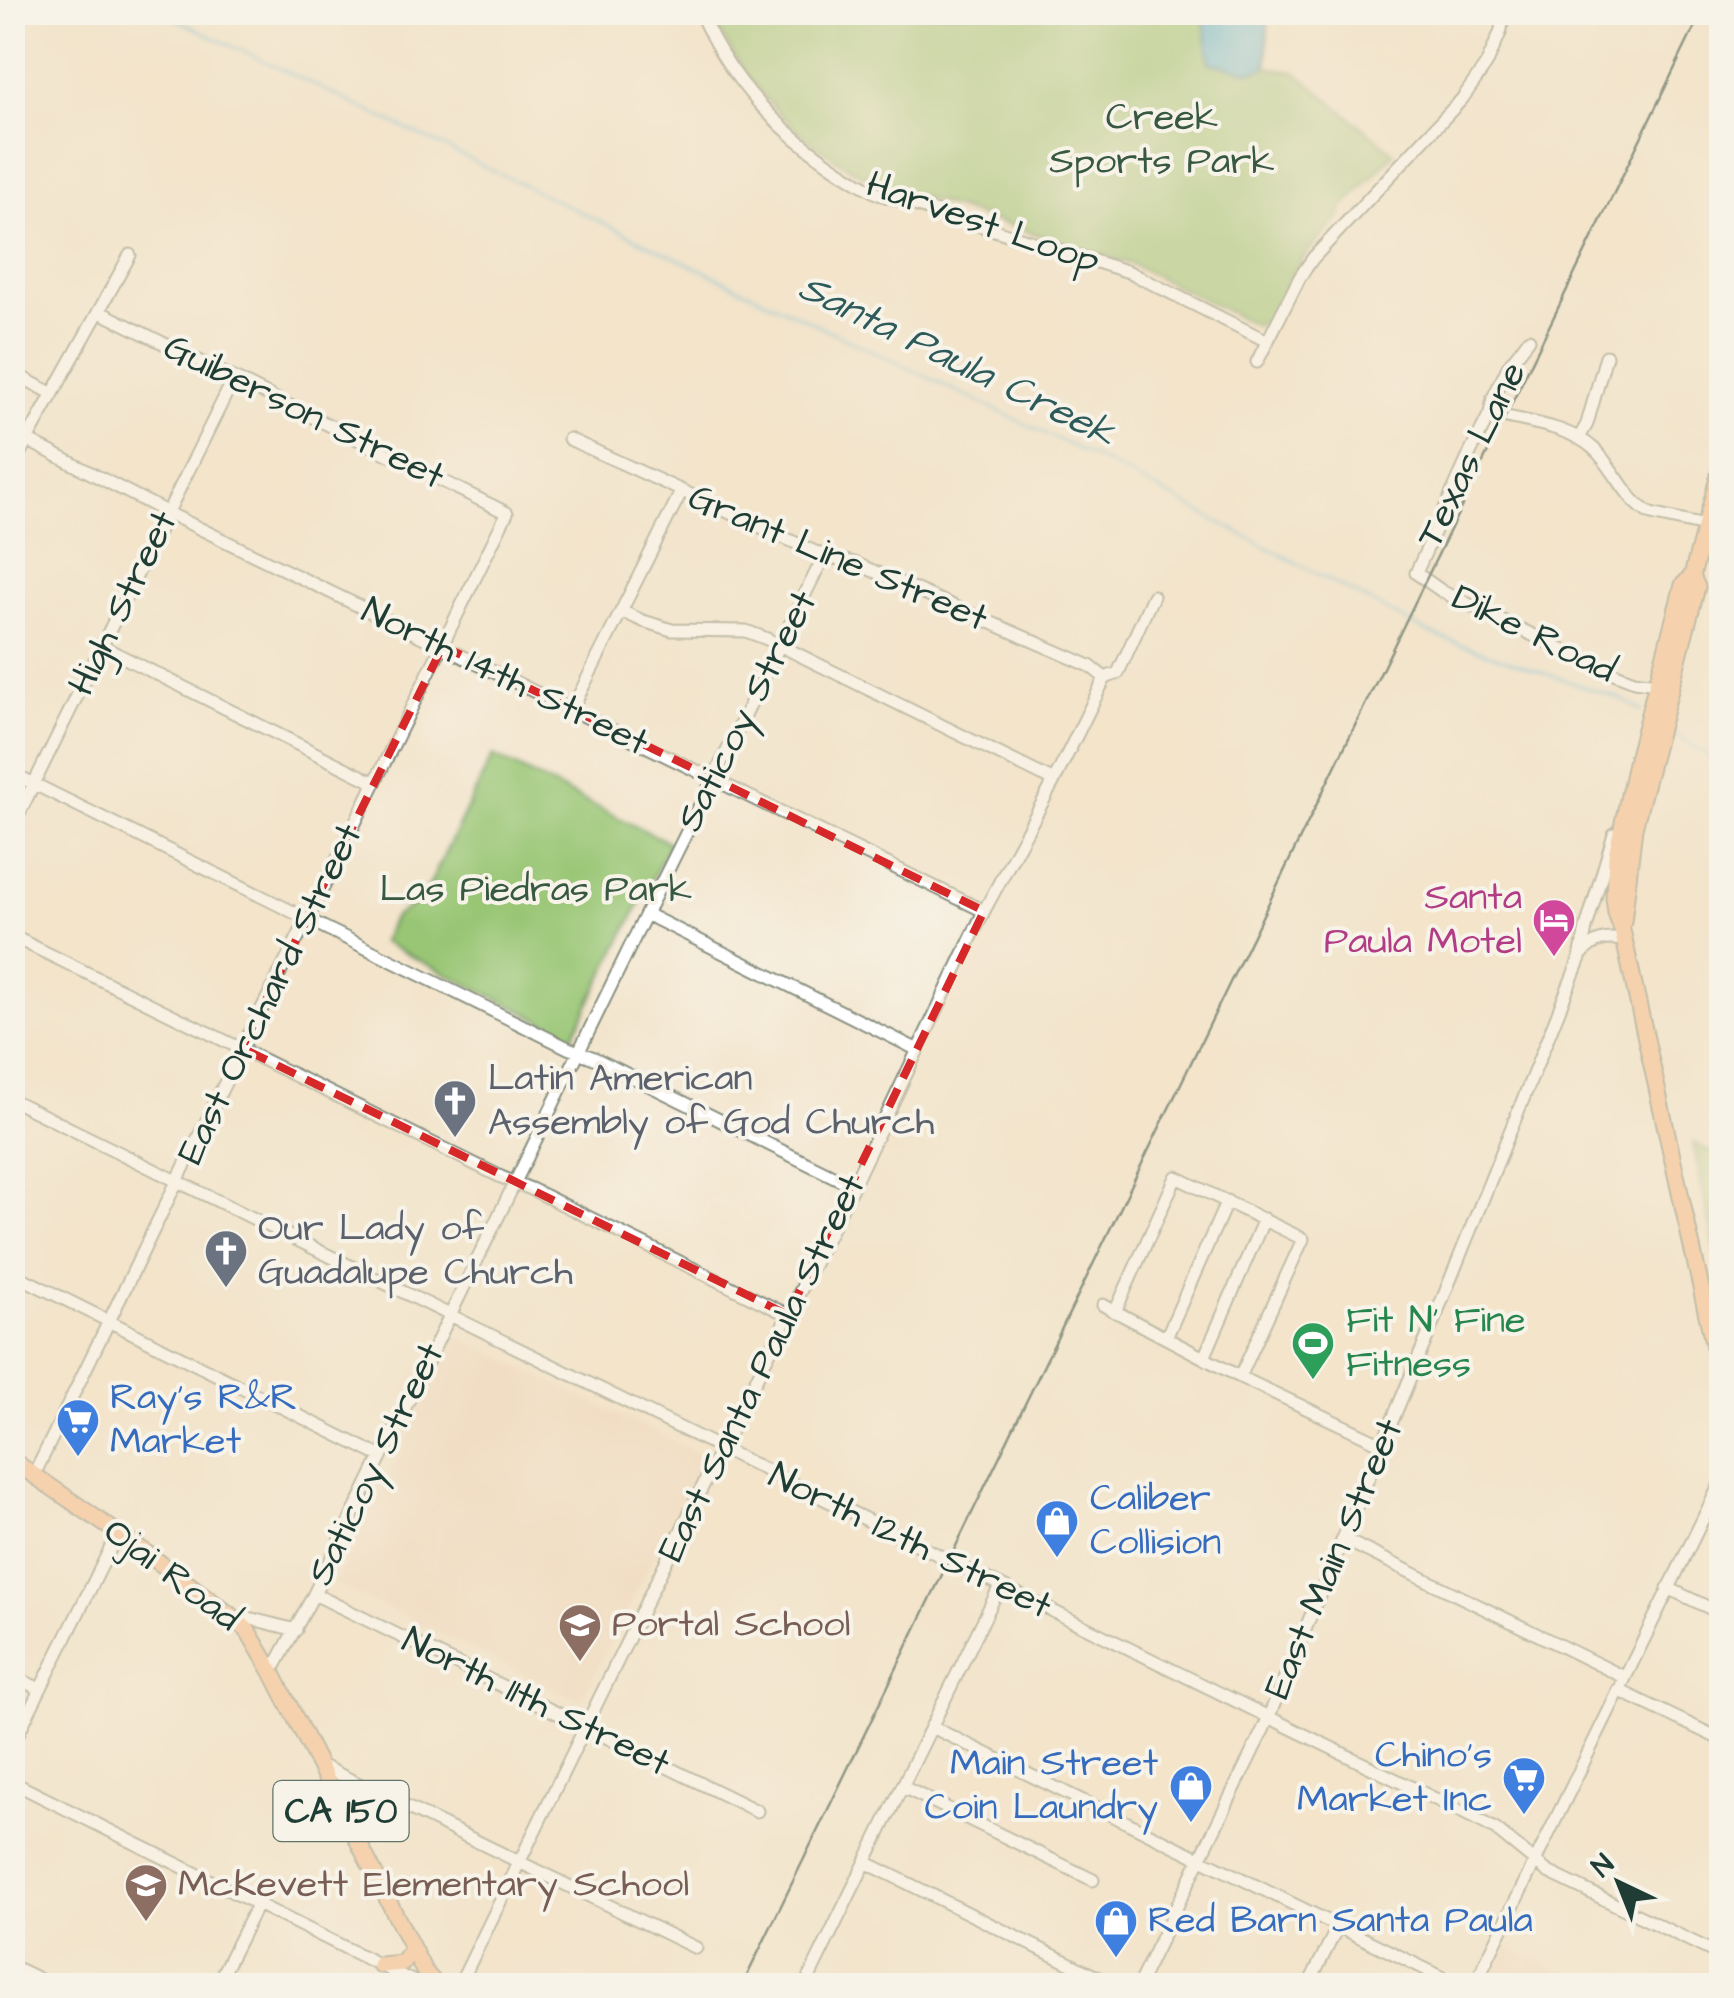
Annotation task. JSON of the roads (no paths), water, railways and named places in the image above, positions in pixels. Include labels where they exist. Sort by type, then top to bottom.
[{"type":"main road","points":[[1722,463],[1692,576],[1683,584],[1642,764],[1614,864],[1614,898],[1722,1383]]},
{"type":"main road","name":"Ojai Road","points":[[12,1460],[118,1533],[248,1631],[424,1972],[437,1986]]},
{"type":"main road","points":[[380,1965],[402,1963],[412,1949]]},
{"type":"street","name":"Harvest Loop","points":[[700,12],[730,69],[766,113],[811,152],[855,181],[876,192],[1129,272],[1266,341]]},
{"type":"street","points":[[1257,362],[1313,258],[1462,99],[1486,65],[1505,12]]},
{"type":"street","points":[[12,468],[130,255]]},
{"type":"street","name":"Guiberson Street","points":[[100,312],[507,513]]},
{"type":"street","name":"Texas Lane","points":[[1416,573],[1490,413],[1493,398],[1529,339]]},
{"type":"street","points":[[1579,438],[1587,424],[1606,356]]},
{"type":"street","points":[[12,372],[52,394]]},
{"type":"street","name":"High Street","points":[[12,828],[234,378]]},
{"type":"street","points":[[1490,413],[1579,438],[1605,460],[1644,510],[1705,526]]},
{"type":"street","name":"Grant Line Street","points":[[569,439],[824,556],[855,563],[1090,666],[1104,678]]},
{"type":"street","name":"North 14th Street","points":[[27,440],[168,513],[984,912]]},
{"type":"street","points":[[572,710],[681,492]]},
{"type":"street","name":"East Orchard Street","points":[[34,1475],[507,513]]},
{"type":"street","name":"Saticoy Street","points":[[272,1672],[314,1594],[824,556]]},
{"type":"street","name":"Dike Road","points":[[1416,573],[1443,592],[1659,693]]},
{"type":"street","name":"East Santa Paula Street","points":[[458,1986],[984,912],[1104,678],[1118,673],[1153,596]]},
{"type":"street","points":[[622,610],[672,630],[746,631],[1054,780]]},
{"type":"street","points":[[101,646],[375,783]]},
{"type":"street","name":"East Main Street","points":[[1138,1986],[1268,1717],[1343,1539],[1580,958],[1586,928],[1642,764]]},
{"type":"street","points":[[12,773],[852,1186]]},
{"type":"street","points":[[646,914],[918,1050]]},
{"type":"street","points":[[1580,958],[1600,940],[1622,935]]},
{"type":"street","points":[[12,936],[788,1315]]},
{"type":"street","name":"North 12th Street","points":[[12,1100],[1495,1829],[1548,1872],[1722,1956]]},
{"type":"street","points":[[1116,1312],[1176,1178],[1303,1239],[1240,1376]]},
{"type":"street","points":[[1166,1338],[1226,1201]]},
{"type":"street","points":[[1204,1358],[1264,1219]]},
{"type":"street","points":[[12,1273],[380,1456]]},
{"type":"street","points":[[1103,1306],[1382,1444]]},
{"type":"street","points":[[1474,1986],[1722,1480]]},
{"type":"street","points":[[12,1746],[118,1533]]},
{"type":"street","points":[[1343,1539],[1624,1677]]},
{"type":"street","points":[[806,1986],[1000,1586]]},
{"type":"street","points":[[1668,1588],[1722,1614]]},
{"type":"street","name":"North 11th Street","points":[[314,1594],[757,1811]]},
{"type":"street","points":[[233,1617],[296,1630]]},
{"type":"street","points":[[12,1676],[40,1689]]},
{"type":"street","points":[[1618,1690],[1722,1740]]},
{"type":"street","points":[[932,1727],[1460,1986]]},
{"type":"street","points":[[316,1763],[696,1948]]},
{"type":"street","points":[[12,1782],[422,1986]]},
{"type":"street","points":[[903,1787],[1092,1880]]},
{"type":"street","points":[[866,1863],[1115,1986]]},
{"type":"street","points":[[216,1986],[257,1905]]},
{"type":"street","points":[[1308,1986],[1338,1926]]},
{"type":"street","points":[[12,1966],[30,1981],[53,1986]]},
{"type":"water","points":[[1203,13],[1268,13],[1266,68],[1252,72],[1210,63]]},
{"type":"waterway","name":"Santa Paula Creek","points":[[161,12],[1109,464],[1431,634],[1623,700],[1641,711]]},
{"type":"waterway","name":"Santa Paula Creek","points":[[1668,730],[1722,768]]},
{"type":"railway","points":[[742,1986],[1702,12]]},
{"type":"place","name":"Santa Paula Motel","points":[[1554,958]]},
{"type":"place","name":"Latin American Assembly of God Church","points":[[455,1139]]},
{"type":"place","name":"Our Lady of Guadalupe Church","points":[[226,1289]]},
{"type":"place","name":"Fit N' Fine Fitness","points":[[1313,1381]]},
{"type":"place","name":"Ray's R&R Market","points":[[78,1458]]},
{"type":"place","name":"Caliber Collision","points":[[1057,1559]]},
{"type":"place","name":"Portal School","points":[[580,1663]]},
{"type":"place","name":"Chino's Market Inc","points":[[1524,1816]]},
{"type":"place","name":"Main Street Coin Laundry","points":[[1191,1824]]},
{"type":"place","name":"McKevett Elementary School","points":[[146,1923]]},
{"type":"place","name":"Red Barn Santa Paula","points":[[1116,1959]]},
{"type":"park label","name":"Creek Sports Park","points":[[1162,140]]},
{"type":"park label","name":"Las Piedras Park","points":[[536,890]]}]
